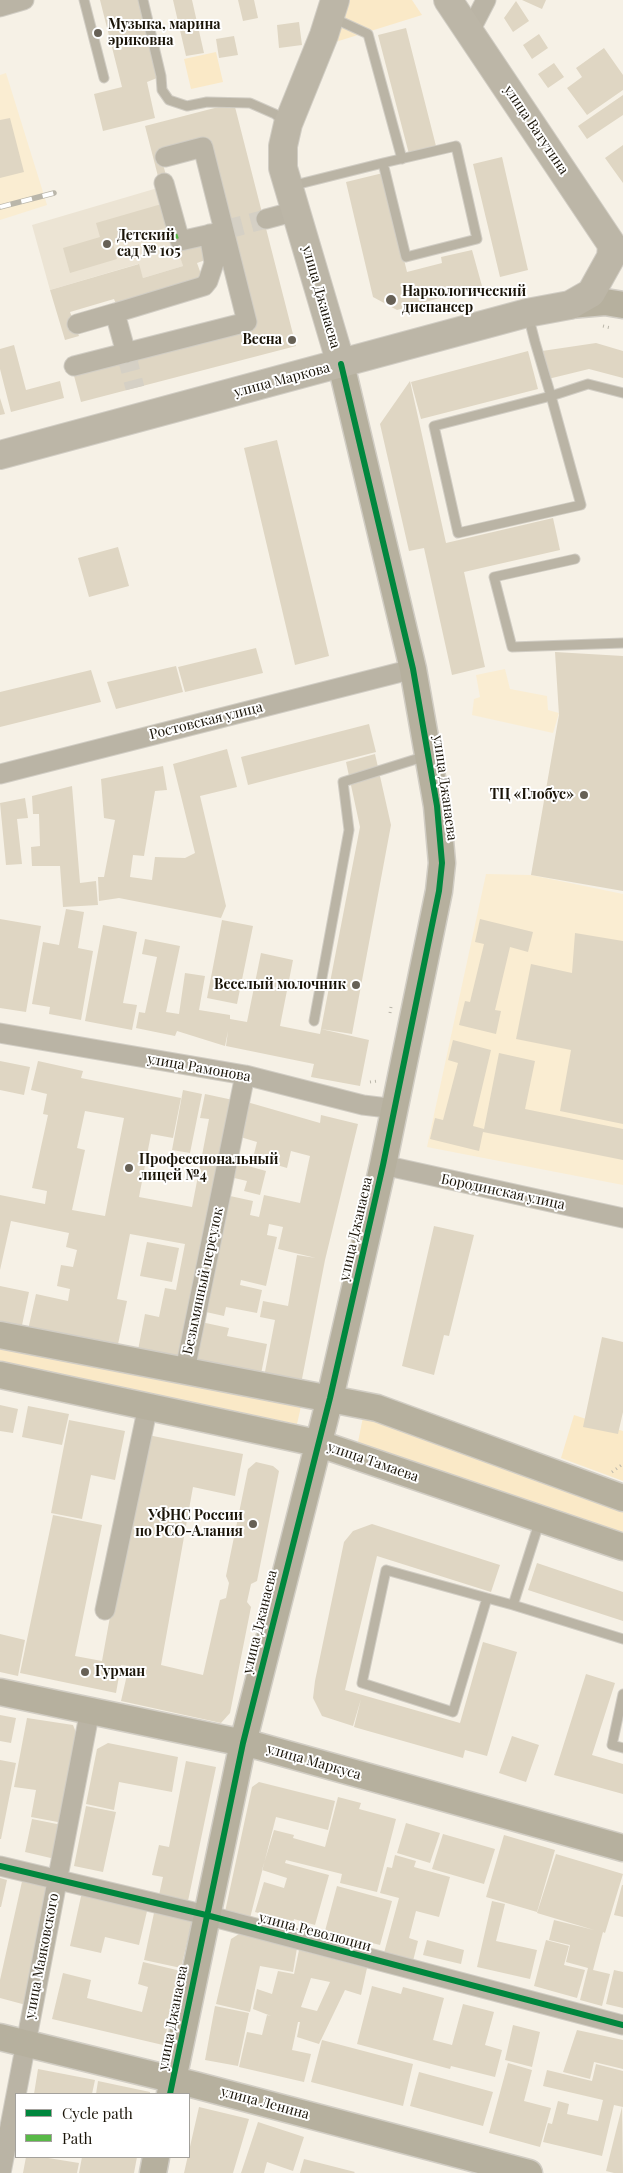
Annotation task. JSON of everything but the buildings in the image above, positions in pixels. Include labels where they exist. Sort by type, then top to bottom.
[{"type":"main road","name":"улица Ватутина","points":[[448,0],[618,253]]},
{"type":"main road","name":"улица Джанаева","points":[[332,8],[288,124],[283,146],[283,168],[341,364]]},
{"type":"main road","points":[[570,305],[591,293],[608,264],[618,253]]},
{"type":"main road","name":"улица Маркова","points":[[0,455],[527,313],[570,305]]},
{"type":"street","points":[[0,7],[24,0]]},
{"type":"street","points":[[470,31],[486,0]]},
{"type":"street","points":[[74,366],[247,322],[217,232],[203,147],[165,157]]},
{"type":"street","points":[[164,183],[177,237],[180,241],[217,232]]},
{"type":"street","points":[[266,219],[292,199]]},
{"type":"street","points":[[77,324],[204,286],[208,281],[214,263],[217,232]]},
{"type":"street","name":"улица Маркова","points":[[570,305],[605,302],[623,305]]},
{"type":"street","points":[[115,313],[126,353]]},
{"type":"street","name":"улица Джанаева","points":[[172,2087],[243,1743],[317,1443],[330,1398],[396,1109],[440,882],[442,863],[437,806],[413,669],[341,364]]},
{"type":"street","name":"Ростовская улица","points":[[0,774],[413,669]]},
{"type":"street","name":"улица Рамонова","points":[[0,1033],[245,1075],[363,1105],[396,1109]]},
{"type":"street","name":"Безымянный переулок","points":[[185,1370],[245,1075]]},
{"type":"street","name":"Бородинская улица","points":[[383,1165],[623,1218]]},
{"type":"street","points":[[0,1334],[377,1408],[623,1498]]},
{"type":"street","name":"улица Тамаева","points":[[0,1375],[317,1443],[623,1547]]},
{"type":"street","points":[[105,1610],[148,1406]]},
{"type":"street","name":"улица Маркуса","points":[[0,1692],[243,1743],[459,1801],[623,1848]]},
{"type":"street","name":"улица Маяковского","points":[[16,2093],[90,1710]]},
{"type":"street","name":"улица Революции","points":[[0,1866],[206,1915],[623,2025]]},
{"type":"street","name":"улица Ленина","points":[[0,2037],[172,2087],[529,2173]]},
{"type":"street","name":"улица Маяковского","points":[[1,2173],[15,2098]]},
{"type":"street","points":[[153,2173],[156,2158]]},
{"type":"lane","points":[[84,0],[104,78]]},
{"type":"lane","points":[[143,0],[161,76],[162,90],[169,100],[187,106],[207,102],[250,103],[275,114],[288,124]]},
{"type":"lane","points":[[332,8],[368,34],[402,159]]},
{"type":"lane","points":[[292,199],[383,164],[456,146],[477,239],[406,257],[383,164]]},
{"type":"lane","points":[[527,313],[551,396],[581,505],[458,533],[434,426],[551,396],[588,384],[623,393]]},
{"type":"lane","points":[[575,559],[494,577],[512,647],[623,643]]},
{"type":"lane","points":[[314,1021],[349,830],[343,782],[428,755]]},
{"type":"lane","points":[[513,1605],[540,1519]]},
{"type":"lane","points":[[486,1598],[453,1712],[362,1683],[386,1570],[513,1605],[623,1639]]},
{"type":"lane","points":[[623,1694],[612,1745],[623,1748]]},
{"type":"path","points":[[603,326],[611,328]]},
{"type":"path","points":[[390,1012],[391,1007]]},
{"type":"path","points":[[370,1082],[378,1081]]},
{"type":"shaded area","points":[[339,0],[412,0],[422,15],[329,44]]},
{"type":"shaded area","points":[[216,52],[223,82],[191,89],[184,59]]},
{"type":"shaded area","points":[[6,73],[47,205],[0,220],[0,75]]},
{"type":"shaded area","name":"Детский сад № 105","points":[[161,187],[183,266],[143,278],[138,264],[50,290],[32,225]]},
{"type":"shaded area","points":[[505,669],[510,689],[547,696],[548,710],[559,713],[553,733],[472,715],[474,699],[480,697],[476,675]]},
{"type":"shaded area","points":[[486,874],[531,875],[623,894],[623,1185],[427,1147]]},
{"type":"shaded area","points":[[0,1343],[302,1402],[297,1424],[0,1366]]},
{"type":"shaded area","points":[[574,1415],[623,1431],[623,1481],[561,1458]]},
{"type":"shaded area","points":[[363,1417],[623,1507],[623,1539],[357,1447]]},
{"type":"tunnel","points":[[224,230],[266,219]]},
{"type":"tunnel","points":[[126,353],[135,388]]},
{"type":"railway","points":[[0,207],[54,193]]},
{"type":"cycle path","points":[[170,2093],[243,1743],[330,1398],[383,1165],[439,891],[442,863],[437,806],[413,669],[341,364]]},
{"type":"cycle path","points":[[0,1866],[206,1915],[623,2025]]},
{"type":"place","name":"Музыка, марина эриковна","points":[[98,33]]},
{"type":"place","name":"Детский сад № 105","points":[[107,244]]},
{"type":"place","name":"Наркологический диспансер","points":[[391,300]]},
{"type":"place","name":"Весна","points":[[292,340]]},
{"type":"place","name":"ТЦ «Глобус»","points":[[584,795]]},
{"type":"place","name":"Веселый молочник","points":[[356,985]]},
{"type":"place","name":"Профессиональный лицей №4","points":[[129,1168]]},
{"type":"place","name":"УФНС России по РСО-Алания","points":[[253,1524]]},
{"type":"place","name":"Гурман","points":[[85,1672]]}]
